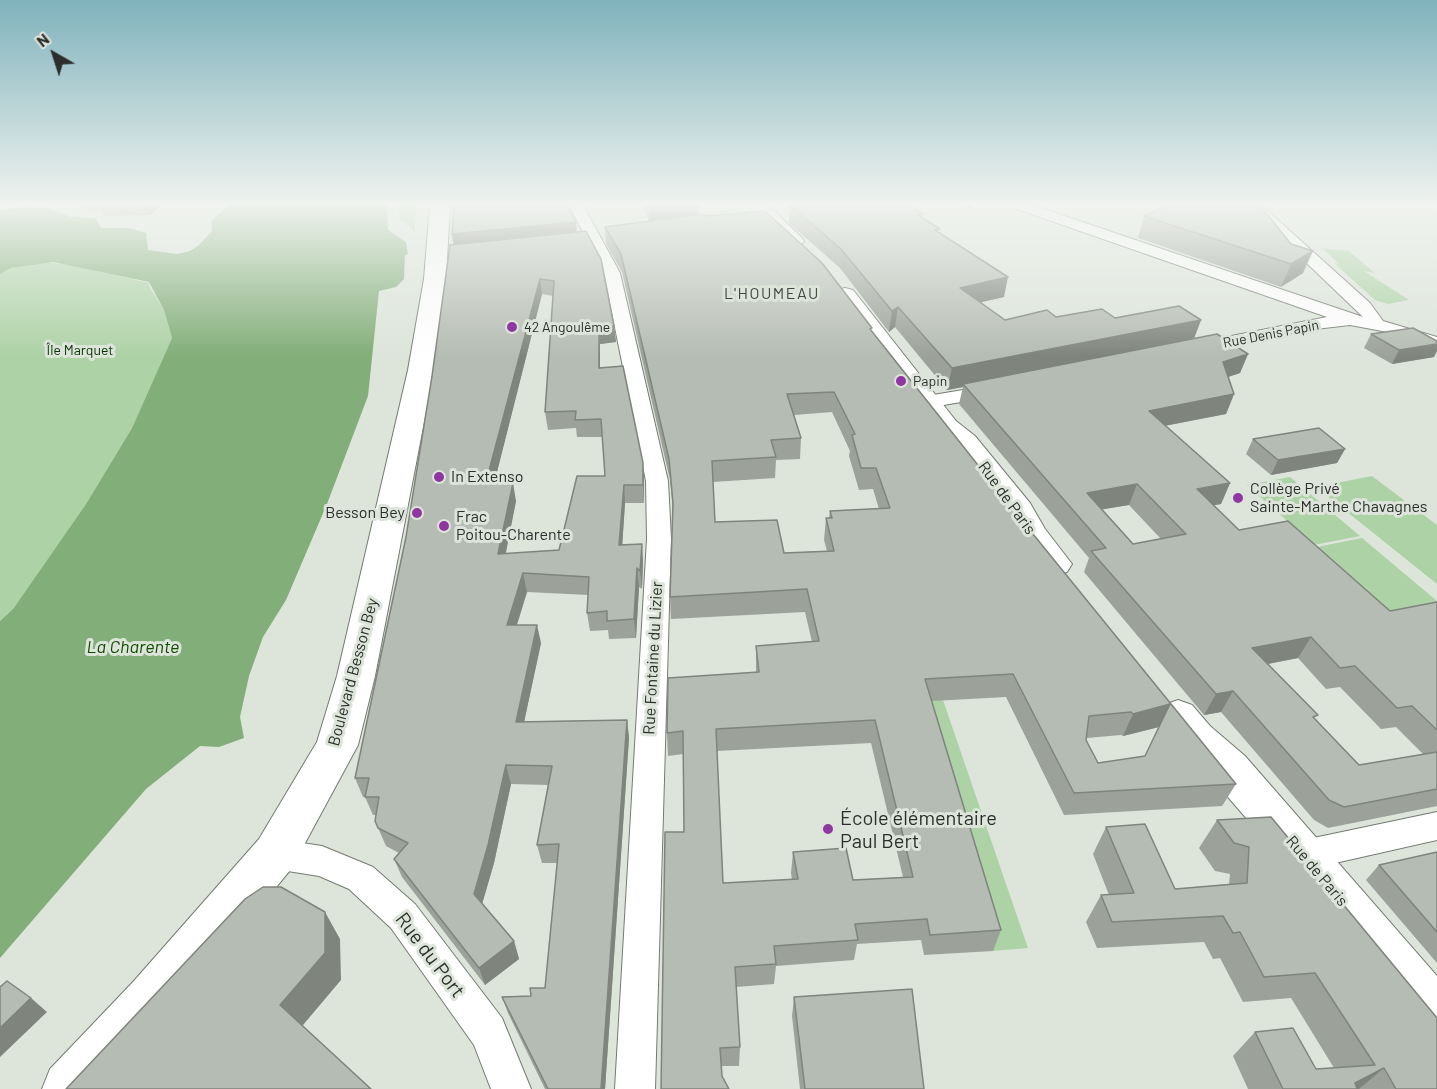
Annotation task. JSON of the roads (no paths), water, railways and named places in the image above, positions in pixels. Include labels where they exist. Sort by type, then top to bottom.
[{"type":"main road","name":"Boulevard Besson Bey","points":[[70,1089],[151,1000],[275,854],[337,745],[350,699],[407,447],[442,256]]},
{"type":"main road","name":"Rue de Paris","points":[[809,256],[821,266],[946,427],[966,442],[1019,510],[1038,542],[1077,589]]},
{"type":"main road","name":"Rue de Paris","points":[[1161,694],[1196,738],[1230,769],[1304,855],[1437,1016]]},
{"type":"street","name":"Rue Fontaine du Lizier","points":[[602,256],[612,273],[657,481],[660,539],[635,1089]]},
{"type":"street","points":[[1167,256],[1350,320]]},
{"type":"street","points":[[1308,256],[1364,307],[1377,325]]},
{"type":"street","name":"Rue Denis Papin","points":[[1175,352],[1307,326],[1350,320],[1377,325],[1437,343]]},
{"type":"street","points":[[927,402],[1014,386]]},
{"type":"street","points":[[1304,855],[1437,826]]},
{"type":"street","name":"Rue du Port","points":[[275,854],[322,861],[361,878],[404,916],[488,1032],[511,1089]]},
{"type":"water","name":"La Charente","points":[[0,256],[405,256],[404,279],[396,287],[379,291],[368,396],[327,504],[286,600],[263,637],[249,676],[240,717],[244,738],[219,747],[200,746],[146,789],[0,958],[0,621],[13,609],[86,504],[132,428],[172,338],[164,310],[149,282],[53,262],[11,268],[0,274]]},
{"type":"place","name":"42 Angoulême","points":[[512,327]]},
{"type":"place","name":"Papin","points":[[901,381]]},
{"type":"place","name":"In Extenso","points":[[439,477]]},
{"type":"place","name":"Collège Privé Sainte-Marthe Chavagnes","points":[[1238,498]]},
{"type":"place","name":"Besson Bey","points":[[417,513]]},
{"type":"place","name":"Frac Poitou-Charente","points":[[444,526]]},
{"type":"place","name":"École élémentaire Paul Bert","points":[[828,829]]},
{"type":"district","name":"L'HOUMEAU","points":[[772,294]]},
{"type":"park label","name":"Île Marquet","points":[[80,350]]}]
